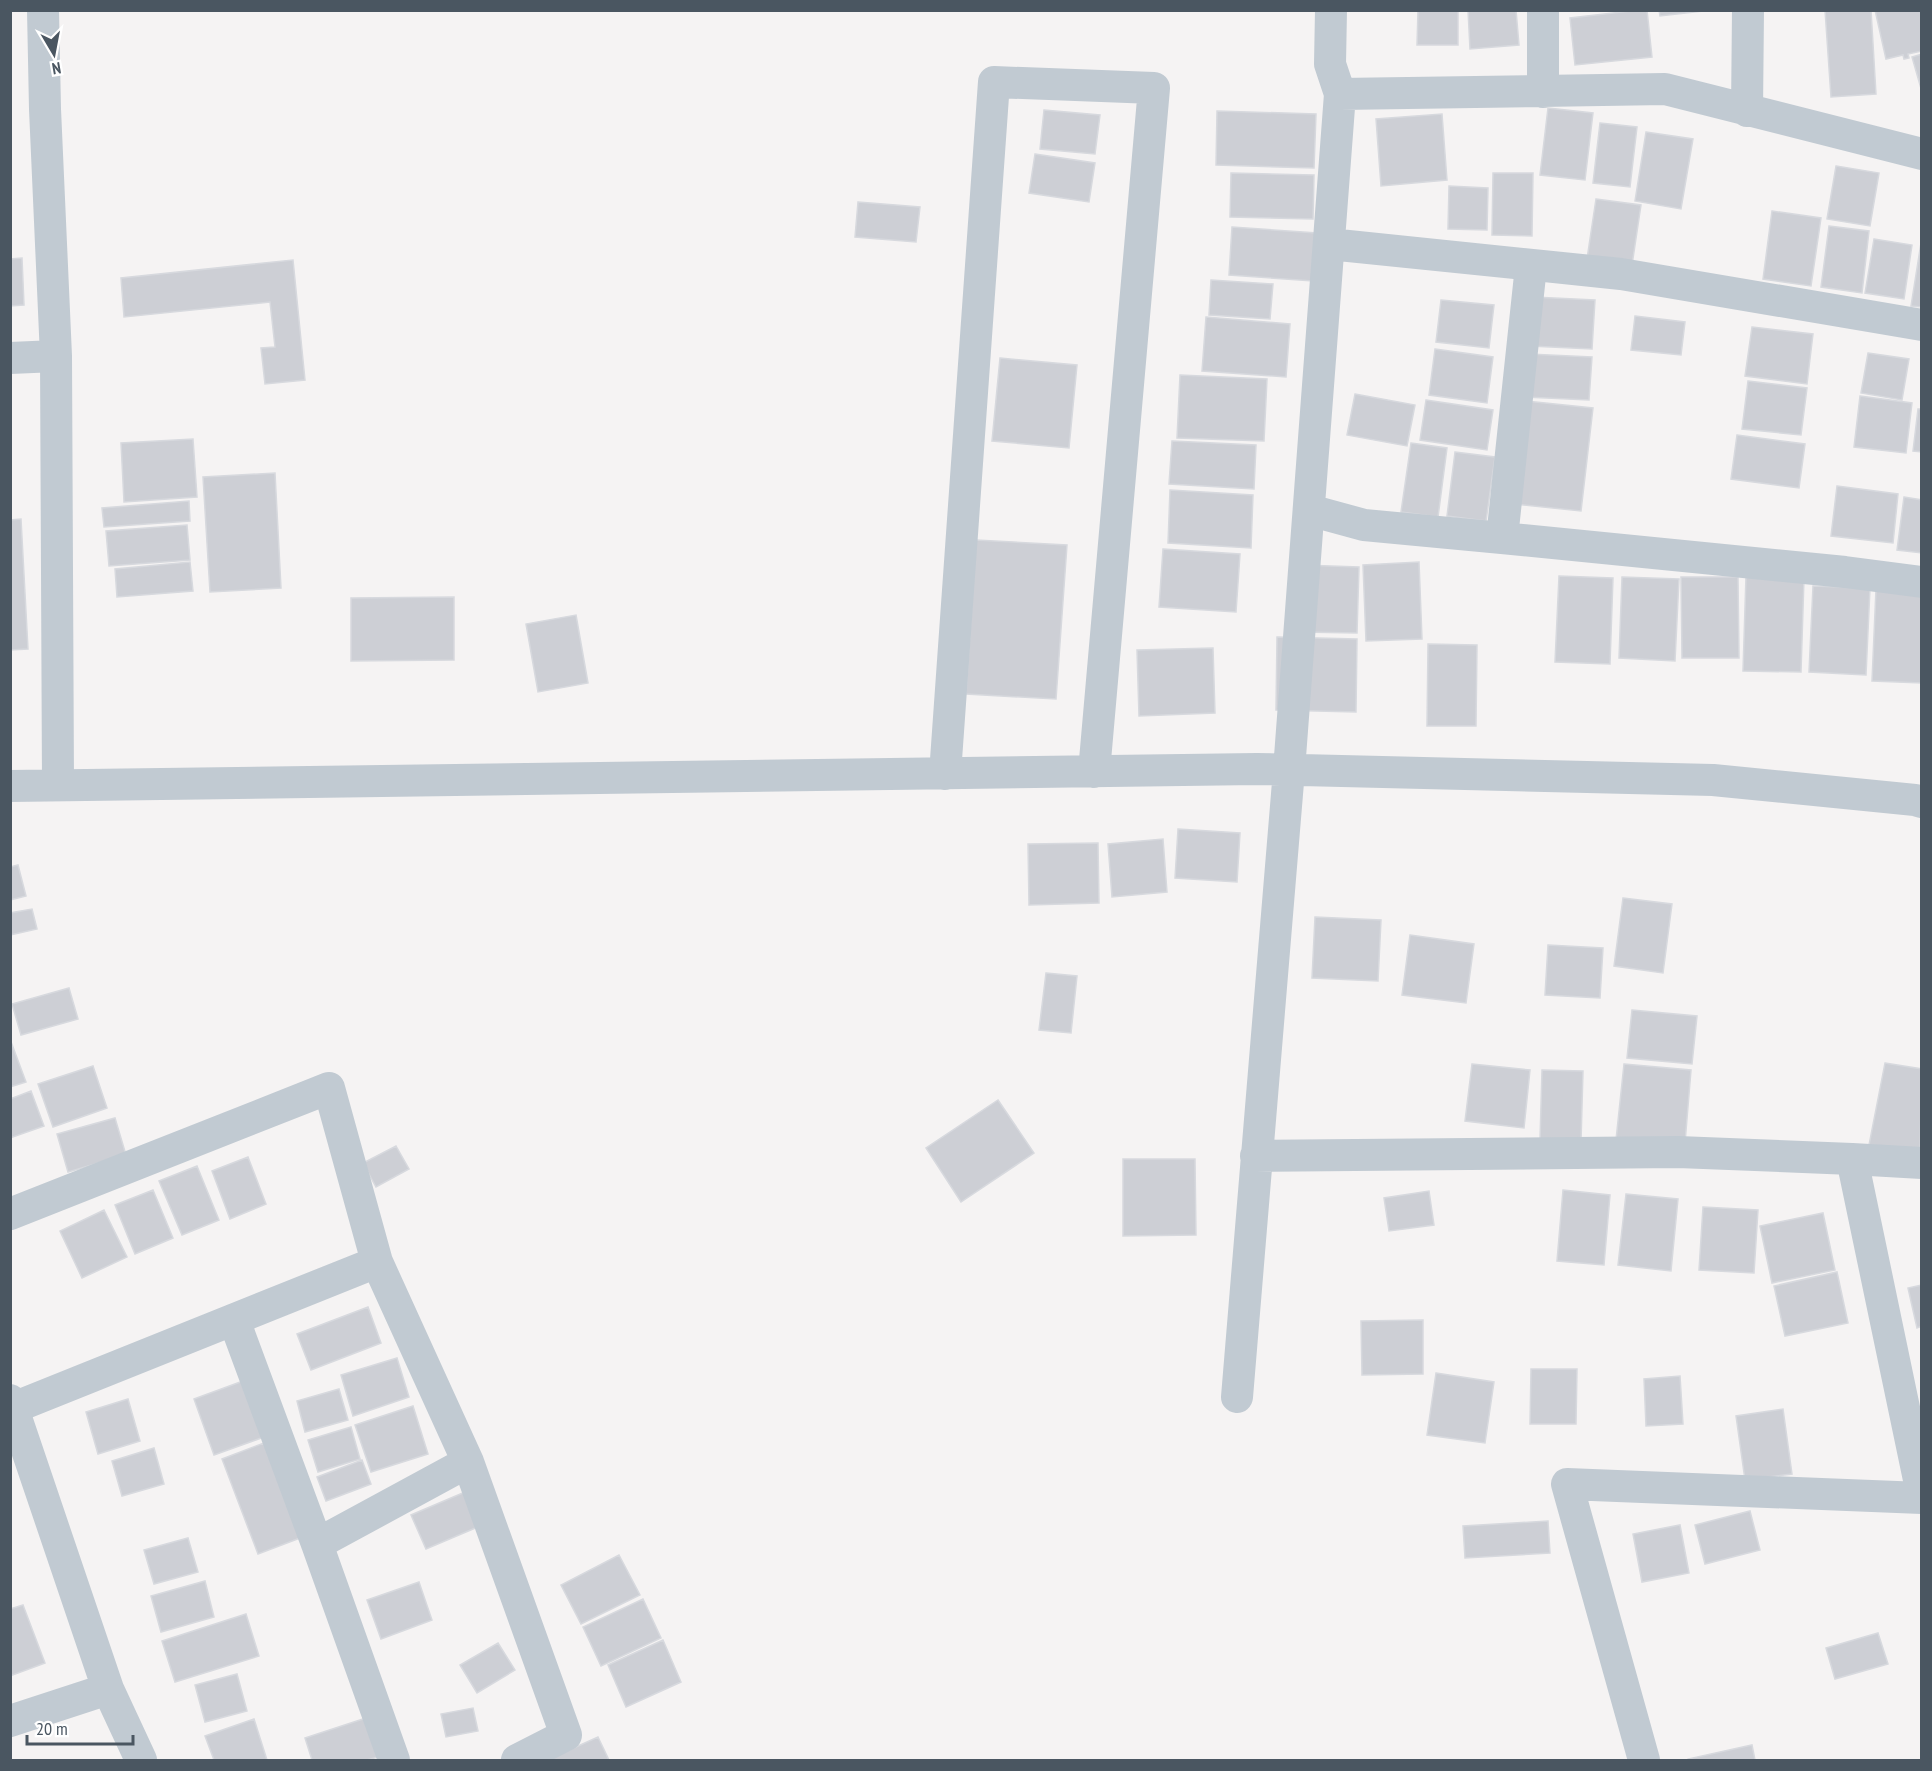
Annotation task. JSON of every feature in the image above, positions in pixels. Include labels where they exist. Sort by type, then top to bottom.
[{"type":"street","points":[[43,10],[56,356],[58,785]]},
{"type":"street","points":[[1236,1397],[1309,510],[1340,94],[1330,64],[1331,10]]},
{"type":"street","points":[[1543,10],[1543,92]]},
{"type":"street","points":[[1746,111],[1748,10]]},
{"type":"street","points":[[945,774],[994,82],[1154,88],[1094,772]]},
{"type":"street","points":[[1340,94],[1665,90],[1922,154]]},
{"type":"street","points":[[1329,244],[1622,274],[1922,325]]},
{"type":"street","points":[[1502,538],[1531,266]]},
{"type":"street","points":[[10,358],[56,356]]},
{"type":"street","points":[[1309,510],[1364,525],[1845,572],[1922,582]]},
{"type":"street","points":[[10,786],[1288,770],[1713,780],[1922,802]]},
{"type":"street","points":[[10,1214],[329,1088],[377,1263],[468,1462],[566,1735],[518,1761]]},
{"type":"street","points":[[1256,1156],[1678,1152],[1922,1163]]},
{"type":"street","points":[[1644,1761],[1567,1484],[1922,1496],[1852,1159]]},
{"type":"street","points":[[141,1761],[108,1689],[12,1404],[377,1263]]},
{"type":"street","points":[[234,1320],[394,1761]]},
{"type":"street","points":[[317,1544],[468,1462]]},
{"type":"street","points":[[10,1721],[108,1689]]},
{"type":"building","points":[[1418,10],[1458,10],[1458,45],[1417,45]]},
{"type":"building","points":[[1468,10],[1516,10],[1519,45],[1470,49]]},
{"type":"building","points":[[1647,10],[1652,57],[1575,65],[1570,18]]},
{"type":"building","points":[[1659,10],[1712,10],[1660,16]]},
{"type":"building","points":[[1825,10],[1871,10],[1876,94],[1831,97]]},
{"type":"building","points":[[1875,10],[1922,10],[1922,51],[1908,54],[1909,58],[1904,59],[1903,55],[1886,59]]},
{"type":"building","points":[[1922,54],[1922,92],[1912,57]]},
{"type":"building","points":[[1548,108],[1593,113],[1585,180],[1540,175]]},
{"type":"building","points":[[1044,110],[1100,115],[1095,154],[1040,149]]},
{"type":"building","points":[[1217,111],[1316,114],[1314,168],[1216,165]]},
{"type":"building","points":[[1442,114],[1447,180],[1381,186],[1376,119]]},
{"type":"building","points":[[1600,123],[1637,127],[1630,187],[1593,183]]},
{"type":"building","points":[[1646,132],[1693,139],[1681,209],[1635,201]]},
{"type":"building","points":[[1035,154],[1095,163],[1089,202],[1029,193]]},
{"type":"building","points":[[1836,166],[1879,173],[1870,226],[1827,219]]},
{"type":"building","points":[[1231,173],[1314,175],[1313,219],[1230,217]]},
{"type":"building","points":[[1493,173],[1533,173],[1532,236],[1492,235]]},
{"type":"building","points":[[1449,186],[1488,188],[1487,230],[1448,229]]},
{"type":"building","points":[[1596,199],[1641,205],[1632,265],[1587,259]]},
{"type":"building","points":[[858,202],[920,207],[916,242],[855,237]]},
{"type":"building","points":[[1772,211],[1821,218],[1811,286],[1763,279]]},
{"type":"building","points":[[1829,226],[1869,231],[1862,293],[1821,287]]},
{"type":"building","points":[[1232,227],[1317,233],[1313,281],[1229,275]]},
{"type":"building","points":[[1874,239],[1912,245],[1904,299],[1865,293]]},
{"type":"building","points":[[1922,243],[1922,307],[1911,306]]},
{"type":"building","points":[[22,258],[24,305],[10,306],[10,259]]},
{"type":"building","points":[[293,260],[305,380],[265,384],[261,348],[275,347],[270,302],[124,317],[121,278]]},
{"type":"building","points":[[1211,280],[1273,284],[1270,319],[1209,315]]},
{"type":"building","points":[[1533,297],[1595,300],[1592,349],[1530,346]]},
{"type":"building","points":[[1441,300],[1494,305],[1489,348],[1436,342]]},
{"type":"building","points":[[1635,316],[1685,322],[1681,355],[1631,350]]},
{"type":"building","points":[[1206,317],[1290,324],[1286,377],[1202,371]]},
{"type":"building","points":[[1752,327],[1813,334],[1807,384],[1745,376]]},
{"type":"building","points":[[1435,349],[1493,357],[1487,403],[1429,395]]},
{"type":"building","points":[[1868,353],[1909,359],[1902,400],[1861,393]]},
{"type":"building","points":[[1528,354],[1592,357],[1589,400],[1525,397]]},
{"type":"building","points":[[1000,358],[1077,365],[1069,448],[992,441]]},
{"type":"building","points":[[1180,375],[1267,379],[1264,441],[1177,438]]},
{"type":"building","points":[[1748,381],[1807,388],[1801,435],[1742,429]]},
{"type":"building","points":[[1355,394],[1415,405],[1407,446],[1347,435]]},
{"type":"building","points":[[1860,396],[1912,403],[1906,453],[1854,447]]},
{"type":"building","points":[[1426,400],[1493,410],[1487,450],[1420,440]]},
{"type":"building","points":[[1526,401],[1593,408],[1581,511],[1515,504]]},
{"type":"building","points":[[1918,409],[1922,409],[1922,452],[1913,451]]},
{"type":"building","points":[[1737,435],[1805,444],[1799,488],[1731,479]]},
{"type":"building","points":[[193,439],[197,497],[124,502],[121,443]]},
{"type":"building","points":[[1172,441],[1256,445],[1254,489],[1169,484]]},
{"type":"building","points":[[1411,443],[1447,448],[1438,517],[1401,512]]},
{"type":"building","points":[[1455,452],[1495,457],[1486,521],[1447,516]]},
{"type":"building","points":[[275,473],[281,588],[210,592],[203,477]]},
{"type":"building","points":[[1837,486],[1898,494],[1893,543],[1831,536]]},
{"type":"building","points":[[1170,490],[1253,495],[1251,548],[1168,543]]},
{"type":"building","points":[[1904,497],[1922,500],[1922,553],[1897,550]]},
{"type":"building","points":[[189,501],[190,521],[104,527],[102,508]]},
{"type":"building","points":[[21,519],[28,649],[10,650],[10,520]]},
{"type":"building","points":[[187,525],[190,560],[109,566],[106,531]]},
{"type":"building","points":[[976,540],[1067,545],[1056,699],[966,694]]},
{"type":"building","points":[[1163,549],[1240,554],[1236,612],[1159,607]]},
{"type":"building","points":[[190,562],[193,591],[117,597],[115,569]]},
{"type":"building","points":[[1419,562],[1422,639],[1366,641],[1363,565]]},
{"type":"building","points":[[1302,565],[1359,567],[1357,633],[1300,632]]},
{"type":"building","points":[[1559,576],[1613,578],[1610,664],[1555,662]]},
{"type":"building","points":[[1746,576],[1804,578],[1801,672],[1743,671]]},
{"type":"building","points":[[1622,577],[1679,579],[1675,661],[1619,658]]},
{"type":"building","points":[[1681,577],[1738,577],[1739,658],[1682,658]]},
{"type":"building","points":[[1813,586],[1870,588],[1866,675],[1809,672]]},
{"type":"building","points":[[1876,589],[1922,591],[1922,683],[1872,681]]},
{"type":"building","points":[[454,597],[454,660],[351,661],[351,598]]},
{"type":"building","points":[[576,615],[588,683],[538,692],[526,624]]},
{"type":"building","points":[[1277,637],[1357,639],[1356,712],[1276,710]]},
{"type":"building","points":[[1428,644],[1477,645],[1476,726],[1427,726]]},
{"type":"building","points":[[1213,648],[1215,713],[1139,716],[1137,650]]},
{"type":"building","points":[[1178,829],[1240,833],[1237,882],[1175,878]]},
{"type":"building","points":[[1163,839],[1167,892],[1112,897],[1108,844]]},
{"type":"building","points":[[1098,843],[1099,903],[1029,905],[1028,844]]},
{"type":"building","points":[[18,865],[26,896],[10,900],[10,867]]},
{"type":"building","points":[[1623,898],[1672,904],[1663,973],[1614,966]]},
{"type":"building","points":[[32,909],[37,929],[10,935],[10,913]]},
{"type":"building","points":[[1315,917],[1381,920],[1378,981],[1312,978]]},
{"type":"building","points":[[1410,935],[1474,944],[1466,1003],[1402,995]]},
{"type":"building","points":[[1548,945],[1603,948],[1600,998],[1545,995]]},
{"type":"building","points":[[1046,973],[1077,976],[1071,1033],[1039,1030]]},
{"type":"building","points":[[69,988],[78,1019],[21,1035],[12,1004]]},
{"type":"building","points":[[1632,1010],[1697,1016],[1692,1064],[1627,1058]]},
{"type":"building","points":[[10,1039],[26,1082],[10,1087]]},
{"type":"building","points":[[1885,1063],[1922,1069],[1920,1150],[1869,1145]]},
{"type":"building","points":[[1472,1064],[1530,1070],[1524,1128],[1465,1121]]},
{"type":"building","points":[[1624,1064],[1691,1070],[1685,1143],[1616,1140]]},
{"type":"building","points":[[93,1066],[107,1108],[53,1127],[38,1084]]},
{"type":"building","points":[[1542,1070],[1583,1071],[1581,1142],[1540,1140]]},
{"type":"building","points":[[31,1091],[44,1126],[10,1138],[10,1099]]},
{"type":"building","points":[[998,1100],[1034,1153],[961,1202],[926,1148]]},
{"type":"building","points":[[115,1118],[126,1155],[68,1172],[57,1134]]},
{"type":"building","points":[[396,1146],[409,1169],[376,1187],[363,1163]]},
{"type":"building","points":[[248,1157],[266,1204],[230,1219],[212,1171]]},
{"type":"building","points":[[1123,1159],[1195,1159],[1196,1235],[1123,1236]]},
{"type":"building","points":[[197,1166],[219,1220],[182,1235],[159,1181]]},
{"type":"building","points":[[153,1190],[173,1238],[135,1254],[115,1205]]},
{"type":"building","points":[[1563,1190],[1610,1195],[1604,1265],[1557,1261]]},
{"type":"building","points":[[1429,1191],[1434,1225],[1389,1231],[1384,1198]]},
{"type":"building","points":[[1626,1194],[1678,1199],[1671,1271],[1618,1265]]},
{"type":"building","points":[[1703,1207],[1758,1210],[1754,1273],[1699,1270]]},
{"type":"building","points":[[104,1210],[127,1257],[82,1278],[60,1231]]},
{"type":"building","points":[[1823,1213],[1835,1270],[1772,1283],[1760,1226]]},
{"type":"building","points":[[1837,1272],[1848,1323],[1785,1336],[1774,1286]]},
{"type":"building","points":[[1922,1285],[1922,1326],[1917,1328],[1908,1288]]},
{"type":"building","points":[[368,1307],[381,1343],[311,1370],[297,1334]]},
{"type":"building","points":[[1423,1320],[1423,1374],[1362,1375],[1361,1321]]},
{"type":"building","points":[[397,1358],[409,1397],[353,1416],[341,1375]]},
{"type":"building","points":[[1531,1369],[1577,1369],[1576,1424],[1530,1424]]},
{"type":"building","points":[[1436,1373],[1494,1382],[1485,1443],[1427,1435]]},
{"type":"building","points":[[1680,1376],[1683,1424],[1646,1426],[1644,1379]]},
{"type":"building","points":[[243,1381],[264,1437],[214,1455],[194,1399]]},
{"type":"building","points":[[339,1389],[348,1420],[305,1432],[297,1401]]},
{"type":"building","points":[[128,1399],[140,1441],[98,1454],[86,1412]]},
{"type":"building","points":[[413,1406],[428,1454],[371,1472],[355,1425]]},
{"type":"building","points":[[1783,1409],[1792,1474],[1745,1480],[1736,1416]]},
{"type":"building","points":[[351,1427],[360,1459],[318,1472],[308,1440]]},
{"type":"building","points":[[264,1443],[300,1538],[258,1554],[222,1459]]},
{"type":"building","points":[[154,1448],[164,1484],[122,1496],[112,1461]]},
{"type":"building","points":[[362,1460],[371,1484],[326,1501],[317,1477]]},
{"type":"building","points":[[465,1492],[480,1526],[426,1549],[411,1515]]},
{"type":"building","points":[[1750,1511],[1760,1550],[1705,1564],[1695,1525]]},
{"type":"building","points":[[1548,1521],[1550,1553],[1465,1558],[1463,1526]]},
{"type":"building","points":[[1680,1525],[1689,1573],[1642,1582],[1633,1534]]},
{"type":"building","points":[[188,1538],[198,1572],[154,1584],[144,1550]]},
{"type":"building","points":[[619,1555],[640,1595],[581,1624],[561,1585]]},
{"type":"building","points":[[205,1581],[214,1617],[161,1632],[151,1596]]},
{"type":"building","points":[[419,1582],[432,1620],[381,1639],[367,1600]]},
{"type":"building","points":[[643,1599],[661,1638],[601,1666],[583,1627]]},
{"type":"building","points":[[23,1605],[45,1663],[10,1676],[10,1609]]},
{"type":"building","points":[[246,1614],[259,1656],[175,1682],[162,1641]]},
{"type":"building","points":[[1878,1633],[1888,1664],[1835,1679],[1826,1648]]},
{"type":"building","points":[[663,1640],[681,1682],[626,1707],[608,1665]]},
{"type":"building","points":[[498,1643],[515,1670],[477,1693],[460,1665]]},
{"type":"building","points":[[237,1674],[247,1711],[205,1722],[195,1685]]},
{"type":"building","points":[[473,1708],[478,1731],[446,1737],[441,1714]]},
{"type":"building","points":[[366,1718],[378,1757],[367,1760],[312,1760],[305,1738]]},
{"type":"building","points":[[254,1719],[267,1760],[214,1760],[205,1736]]},
{"type":"building","points":[[598,1737],[609,1760],[547,1760]]},
{"type":"building","points":[[1752,1745],[1755,1760],[1688,1760],[1688,1759]]}]
